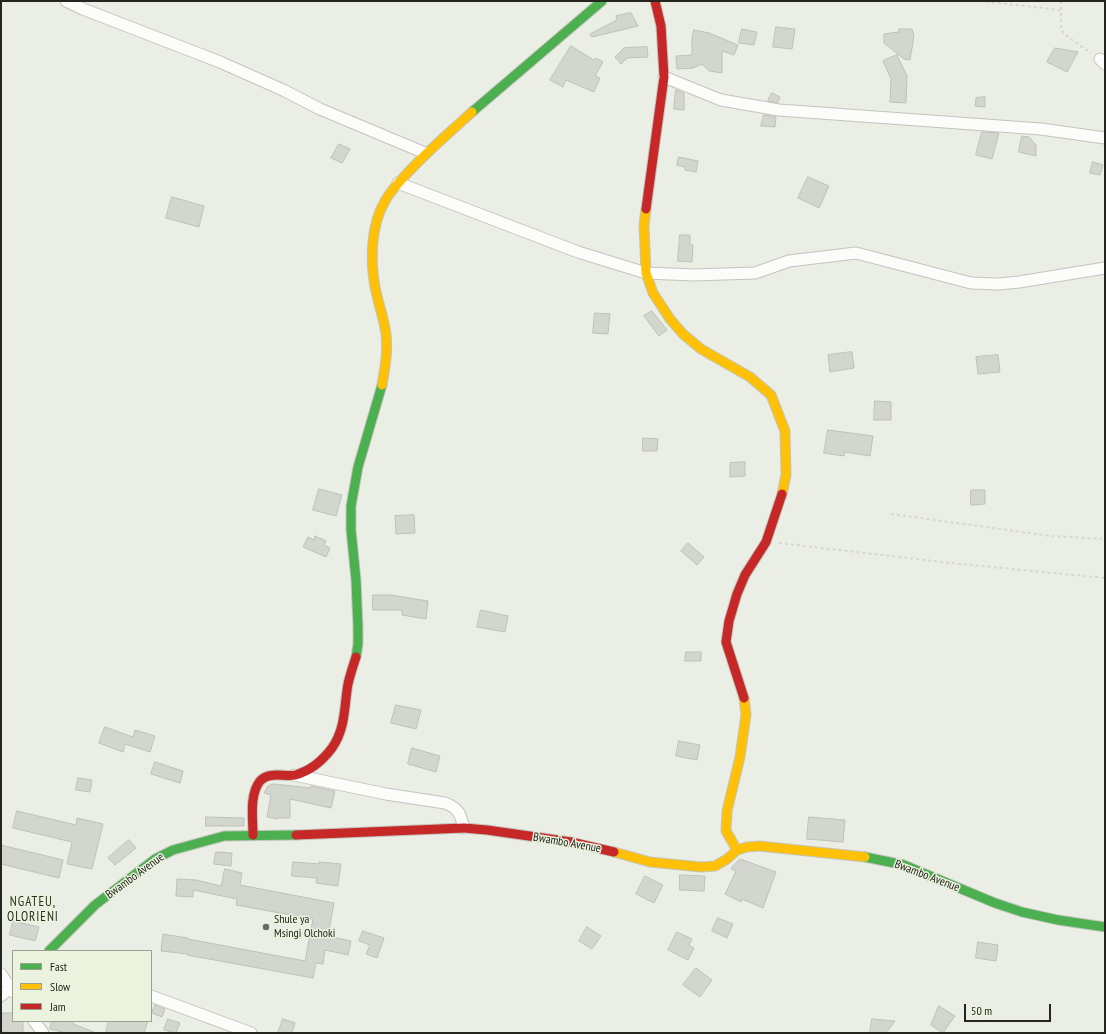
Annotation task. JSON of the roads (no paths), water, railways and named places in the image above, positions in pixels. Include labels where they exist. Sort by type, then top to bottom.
[{"type":"street","points":[[66,1],[220,62],[284,90],[320,109],[425,153]]},
{"type":"street","points":[[294,775],[302,772],[320,760],[332,748],[340,736],[344,723],[349,681],[356,654],[358,614],[356,575],[350,526],[350,508],[356,475],[383,379],[387,349],[387,332],[373,276],[374,235],[383,204],[398,183],[425,153],[602,1]]},
{"type":"street","points":[[655,1],[661,26],[664,76],[644,225],[646,273],[653,293],[670,319],[683,334],[707,352],[750,377],[772,395],[785,430],[786,475],[779,505],[766,542],[745,575],[737,594],[729,621],[726,642],[744,694],[746,715],[740,757],[727,811],[726,831],[737,850]]},
{"type":"street","points":[[664,76],[721,100],[779,110],[1041,128],[1105,138]]},
{"type":"street","points":[[398,183],[578,252],[646,273],[694,275],[755,273],[789,261],[856,253],[970,284],[1019,282],[1105,268]]},
{"type":"street","points":[[253,835],[253,809],[258,786],[264,778],[270,775],[294,775],[386,794],[445,803],[454,806],[459,813],[464,828]]},
{"type":"street","name":"Bwambo Avenue","points":[[50,950],[95,905],[155,859],[173,850],[224,836],[305,835],[430,828],[487,830],[572,842],[650,862],[681,866],[715,866],[727,859],[737,850],[759,846],[883,860],[904,865],[995,903],[1022,912],[1058,920],[1105,927]]},
{"type":"street","points":[[1,974],[12,988],[1,996]]},
{"type":"street","points":[[152,996],[251,1033]]},
{"type":"street","points":[[35,1022],[42,1033]]},
{"type":"place","name":"Shule ya Msingi Olchoki","points":[[266,927]]},
{"type":"district","name":"NGATEU, OLORIENI","points":[[33,910]]}]
